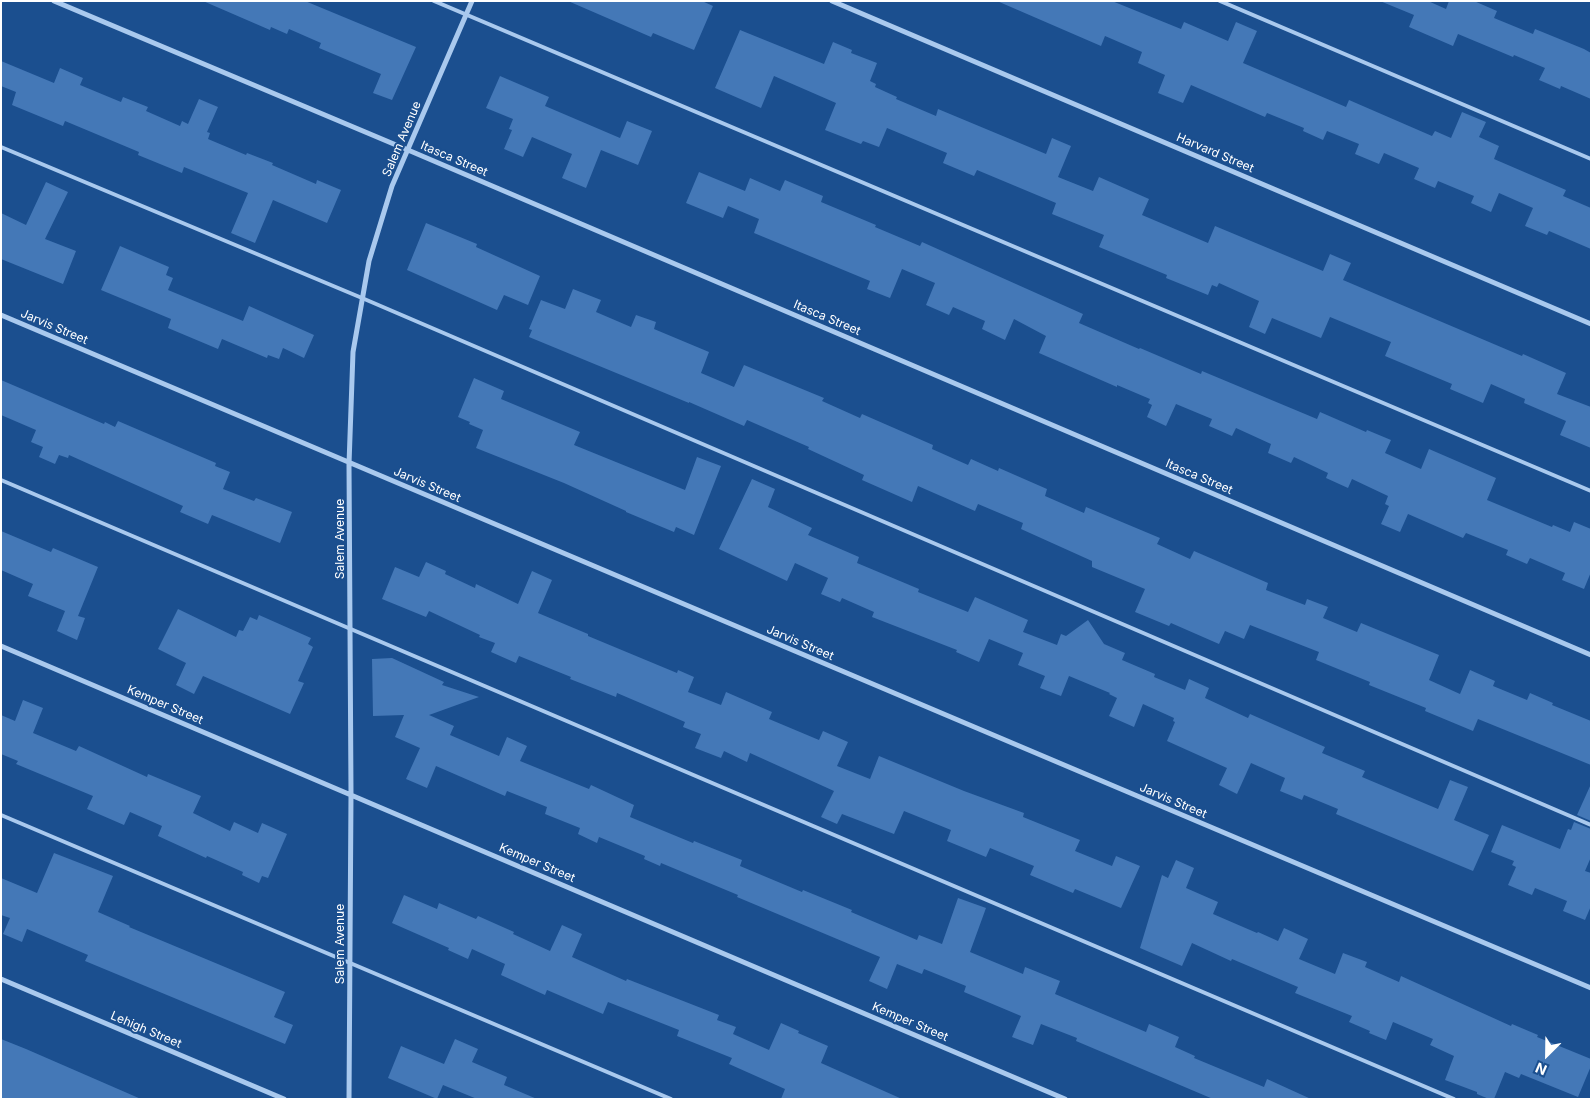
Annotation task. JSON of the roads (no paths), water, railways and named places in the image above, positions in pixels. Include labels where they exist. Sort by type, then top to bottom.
[{"type":"street","name":"Itasca Street","points":[[54,1],[1591,655]]},
{"type":"street","name":"Salem Avenue","points":[[349,1099],[351,794],[349,464],[353,352],[368,261],[392,186],[472,1]]},
{"type":"street","name":"Harvard Street","points":[[832,1],[1591,324]]},
{"type":"street","name":"Jarvis Street","points":[[1,315],[349,464],[1591,988]]},
{"type":"street","name":"Kemper Street","points":[[1,646],[1065,1099]]},
{"type":"street","name":"Lehigh Street","points":[[1,979],[284,1099]]},
{"type":"lane","points":[[434,1],[1591,491]]},
{"type":"lane","points":[[1220,1],[1591,159]]},
{"type":"lane","points":[[1,147],[362,298],[1591,825]]},
{"type":"lane","points":[[1,480],[1454,1099]]},
{"type":"lane","points":[[1,815],[671,1099]]}]
